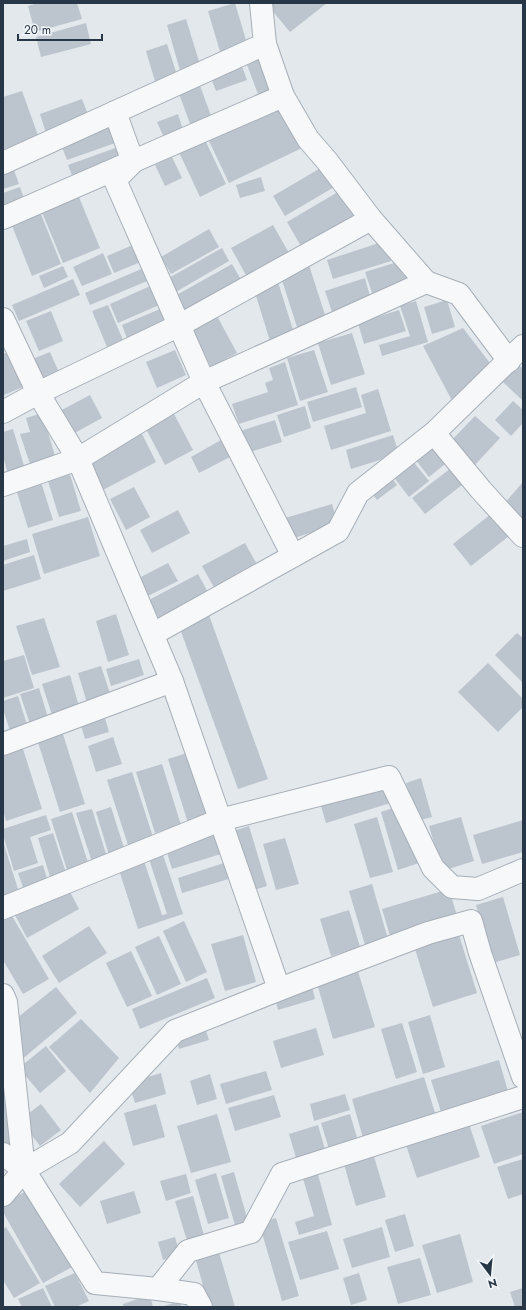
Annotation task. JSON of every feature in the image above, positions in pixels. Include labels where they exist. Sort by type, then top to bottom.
[{"type":"street","points":[[153,634],[338,531],[358,493],[434,433],[516,353],[459,294],[426,282],[371,219],[327,161],[308,140],[283,96],[265,44],[261,3]]},
{"type":"street","points":[[3,163],[265,44]]},
{"type":"street","points":[[3,218],[283,96]]},
{"type":"street","points":[[115,112],[133,162]]},
{"type":"street","points":[[133,162],[115,180],[204,382],[293,556]]},
{"type":"street","points":[[3,412],[38,392],[180,325],[371,219]]},
{"type":"street","points":[[3,485],[78,459],[204,382],[426,282]]},
{"type":"street","points":[[3,319],[38,392],[78,459],[153,634],[172,681],[279,989]]},
{"type":"street","points":[[434,433],[481,490],[523,536]]},
{"type":"street","points":[[3,744],[172,681]]},
{"type":"street","points":[[3,908],[220,820],[389,777],[433,868],[452,887],[478,889],[523,870]]},
{"type":"street","points":[[478,889],[471,921],[480,953],[523,1077]]},
{"type":"street","points":[[3,1195],[24,1170],[70,1143],[175,1030],[428,933],[471,921]]},
{"type":"street","points":[[3,995],[6,1002],[24,1170]]},
{"type":"street","points":[[158,1289],[188,1251],[251,1232],[282,1174],[523,1097]]},
{"type":"street","points":[[3,1154],[24,1170],[95,1283],[194,1294],[201,1307]]},
{"type":"building","points":[[38,3],[77,3],[82,19],[35,32],[28,6]]},
{"type":"building","points":[[235,3],[248,47],[221,55],[208,11]]},
{"type":"building","points":[[266,3],[327,3],[290,32]]},
{"type":"building","points":[[186,19],[201,68],[181,74],[167,25]]},
{"type":"building","points":[[86,23],[91,44],[41,57],[36,37]]},
{"type":"building","points":[[167,44],[179,81],[157,88],[146,51]]},
{"type":"building","points":[[262,51],[278,96],[261,102],[244,57]]},
{"type":"building","points":[[240,61],[247,80],[216,91],[209,73]]},
{"type":"building","points":[[199,83],[213,121],[192,129],[178,91]]},
{"type":"building","points":[[22,91],[39,138],[3,151],[3,97]]},
{"type":"building","points":[[82,99],[90,120],[47,136],[40,114]]},
{"type":"building","points":[[282,101],[304,147],[229,183],[207,137]]},
{"type":"building","points":[[178,114],[184,133],[165,140],[157,122]]},
{"type":"building","points":[[112,123],[118,142],[67,160],[60,142]]},
{"type":"building","points":[[204,138],[226,184],[200,197],[178,150]]},
{"type":"building","points":[[118,147],[122,161],[73,178],[68,165]]},
{"type":"building","points":[[172,157],[182,178],[165,186],[155,165]]},
{"type":"building","points":[[12,165],[19,184],[3,189],[3,168]]},
{"type":"building","points":[[324,166],[336,186],[285,216],[273,196]]},
{"type":"building","points":[[261,177],[265,191],[240,198],[236,185]]},
{"type":"building","points":[[20,187],[26,204],[3,212],[3,193]]},
{"type":"building","points":[[343,189],[359,215],[302,248],[287,222]]},
{"type":"building","points":[[76,190],[100,248],[63,263],[39,205]]},
{"type":"building","points":[[38,207],[61,264],[32,276],[9,218]]},
{"type":"building","points":[[273,225],[289,253],[247,277],[231,248]]},
{"type":"building","points":[[209,229],[219,247],[171,274],[161,257]]},
{"type":"building","points":[[385,241],[391,261],[333,279],[327,260]]},
{"type":"building","points":[[135,244],[143,261],[114,273],[107,256]]},
{"type":"building","points":[[222,248],[229,261],[174,293],[167,279]]},
{"type":"building","points":[[103,253],[112,274],[82,286],[73,267]]},
{"type":"building","points":[[404,260],[410,281],[372,293],[365,272]]},
{"type":"building","points":[[232,264],[243,283],[184,317],[173,297]]},
{"type":"building","points":[[309,265],[326,318],[297,327],[280,274]]},
{"type":"building","points":[[63,266],[68,277],[44,288],[39,276]]},
{"type":"building","points":[[146,267],[152,279],[90,305],[85,293]]},
{"type":"building","points":[[365,278],[371,300],[332,312],[325,291]]},
{"type":"building","points":[[73,279],[80,295],[19,321],[12,305]]},
{"type":"building","points":[[277,279],[294,333],[270,341],[253,286]]},
{"type":"building","points":[[157,283],[166,302],[118,323],[110,304]]},
{"type":"building","points":[[447,300],[455,327],[432,334],[424,307]]},
{"type":"building","points":[[416,301],[428,342],[382,356],[379,345],[410,336],[400,306]]},
{"type":"building","points":[[108,305],[123,340],[107,347],[92,311]]},
{"type":"building","points":[[165,307],[172,323],[128,341],[122,325]]},
{"type":"building","points":[[399,310],[406,331],[364,344],[358,323]]},
{"type":"building","points":[[51,311],[63,341],[39,351],[26,321]]},
{"type":"building","points":[[217,316],[237,353],[211,367],[191,329]]},
{"type":"building","points":[[463,328],[496,371],[457,410],[423,346]]},
{"type":"building","points":[[352,333],[365,374],[331,385],[318,343]]},
{"type":"building","points":[[175,350],[186,375],[157,388],[146,362]]},
{"type":"building","points":[[314,350],[328,392],[300,401],[287,358]]},
{"type":"building","points":[[11,351],[25,386],[4,395],[3,354]]},
{"type":"building","points":[[50,352],[61,377],[40,385],[30,360]]},
{"type":"building","points":[[285,362],[298,405],[239,424],[232,404],[268,392],[265,383],[273,380],[269,368]]},
{"type":"building","points":[[518,364],[523,369],[523,401],[502,381]]},
{"type":"building","points":[[356,387],[362,407],[313,422],[307,402]]},
{"type":"building","points":[[378,389],[391,431],[331,450],[324,426],[366,413],[361,395]]},
{"type":"building","points":[[90,395],[102,418],[71,435],[58,412]]},
{"type":"building","points":[[513,401],[523,410],[523,423],[511,436],[495,420]]},
{"type":"building","points":[[305,406],[311,428],[284,437],[277,415]]},
{"type":"building","points":[[173,412],[193,450],[165,465],[145,427]]},
{"type":"building","points":[[42,413],[56,459],[31,467],[20,434],[30,432],[26,418]]},
{"type":"building","points":[[475,416],[500,438],[472,468],[447,445]]},
{"type":"building","points":[[275,420],[282,442],[247,453],[240,431]]},
{"type":"building","points":[[13,429],[25,469],[8,474],[3,456],[3,432]]},
{"type":"building","points":[[141,432],[156,462],[101,491],[85,462]]},
{"type":"building","points":[[393,435],[399,454],[351,469],[346,450]]},
{"type":"building","points":[[432,437],[450,460],[429,477],[411,454]]},
{"type":"building","points":[[221,440],[230,457],[199,473],[191,457]]},
{"type":"building","points":[[408,455],[429,481],[409,497],[389,471]]},
{"type":"building","points":[[455,465],[467,481],[425,514],[412,498]]},
{"type":"building","points":[[69,471],[81,511],[59,517],[47,478]]},
{"type":"building","points":[[387,472],[397,485],[377,500],[368,488]]},
{"type":"building","points":[[41,482],[53,520],[28,528],[16,489]]},
{"type":"building","points":[[523,482],[523,521],[503,505]]},
{"type":"building","points":[[134,487],[150,517],[126,530],[110,499]]},
{"type":"building","points":[[332,504],[338,524],[288,540],[282,519]]},
{"type":"building","points":[[178,510],[190,533],[152,553],[140,530]]},
{"type":"building","points":[[491,514],[509,536],[471,566],[453,544]]},
{"type":"building","points":[[88,517],[100,556],[44,574],[32,534]]},
{"type":"building","points":[[27,539],[30,552],[3,561],[3,546]]},
{"type":"building","points":[[245,543],[259,568],[216,591],[202,566]]},
{"type":"building","points":[[34,555],[41,579],[3,591],[3,565]]},
{"type":"building","points":[[168,563],[178,581],[148,596],[139,578]]},
{"type":"building","points":[[198,574],[210,596],[161,622],[149,600]]},
{"type":"building","points":[[116,614],[129,655],[108,662],[96,621]]},
{"type":"building","points":[[209,615],[268,779],[238,789],[179,626]]},
{"type":"building","points":[[44,618],[60,667],[32,675],[16,626]]},
{"type":"building","points":[[517,633],[523,638],[523,683],[495,655]]},
{"type":"building","points":[[24,655],[34,688],[3,698],[3,661]]},
{"type":"building","points":[[139,659],[144,675],[111,686],[106,669]]},
{"type":"building","points":[[488,663],[523,699],[523,707],[498,732],[458,692]]},
{"type":"building","points":[[101,666],[112,699],[88,706],[78,673]]},
{"type":"building","points":[[70,675],[80,710],[53,718],[42,684]]},
{"type":"building","points":[[39,688],[49,721],[31,727],[20,694]]},
{"type":"building","points":[[18,696],[28,728],[11,734],[3,709],[3,701]]},
{"type":"building","points":[[105,718],[109,732],[85,739],[81,725]]},
{"type":"building","points":[[61,728],[85,804],[60,812],[36,736]]},
{"type":"building","points":[[113,737],[122,764],[96,772],[88,746]]},
{"type":"building","points":[[23,749],[42,809],[6,821],[3,810],[3,756]]},
{"type":"building","points":[[187,753],[207,817],[188,823],[168,759]]},
{"type":"building","points":[[162,764],[181,825],[155,833],[136,772]]},
{"type":"building","points":[[132,772],[154,840],[129,848],[107,780]]},
{"type":"building","points":[[389,775],[397,801],[326,823],[318,796]]},
{"type":"building","points":[[421,778],[432,817],[417,821],[406,783]]},
{"type":"building","points":[[408,803],[425,861],[398,870],[381,812]]},
{"type":"building","points":[[111,807],[125,851],[109,855],[96,812]]},
{"type":"building","points":[[92,809],[107,857],[92,862],[76,813]]},
{"type":"building","points":[[72,812],[89,866],[68,873],[51,819]]},
{"type":"building","points":[[46,815],[51,830],[30,837],[38,863],[14,871],[3,835],[3,829]]},
{"type":"building","points":[[377,817],[393,872],[370,878],[354,824]]},
{"type":"building","points":[[461,817],[474,861],[442,871],[429,826]]},
{"type":"building","points":[[523,820],[523,852],[482,864],[473,835]]},
{"type":"building","points":[[249,826],[267,886],[247,892],[230,832]]},
{"type":"building","points":[[214,832],[221,854],[172,869],[165,846]]},
{"type":"building","points":[[53,833],[67,876],[51,880],[38,838]]},
{"type":"building","points":[[285,838],[299,884],[276,890],[263,844]]},
{"type":"building","points":[[3,841],[21,899],[3,904]]},
{"type":"building","points":[[162,852],[183,914],[138,929],[118,867],[143,858],[162,915],[167,914],[148,856]]},
{"type":"building","points":[[227,862],[232,878],[182,893],[178,878]]},
{"type":"building","points":[[43,865],[49,885],[25,893],[18,873]]},
{"type":"building","points":[[372,884],[388,939],[365,945],[349,891]]},
{"type":"building","points":[[67,886],[79,909],[27,938],[15,915]]},
{"type":"building","points":[[449,889],[458,919],[391,939],[382,909]]},
{"type":"building","points":[[503,897],[520,955],[493,963],[476,905]]},
{"type":"building","points":[[349,910],[360,947],[331,956],[320,919]]},
{"type":"building","points":[[12,916],[49,979],[23,994],[3,960],[3,921]]},
{"type":"building","points":[[184,921],[207,972],[186,982],[163,931]]},
{"type":"building","points":[[89,926],[107,953],[59,983],[42,956]]},
{"type":"building","points":[[243,935],[256,982],[225,991],[211,944]]},
{"type":"building","points":[[459,935],[477,993],[433,1007],[415,949]]},
{"type":"building","points":[[159,936],[181,984],[157,995],[135,947]]},
{"type":"building","points":[[131,951],[152,996],[127,1007],[106,963]]},
{"type":"building","points":[[357,968],[375,1027],[333,1039],[316,980]]},
{"type":"building","points":[[207,978],[215,998],[140,1029],[132,1009]]},
{"type":"building","points":[[311,982],[315,999],[278,1010],[274,994]]},
{"type":"building","points":[[56,987],[77,1013],[20,1061],[17,1018]]},
{"type":"building","points":[[430,1015],[445,1067],[423,1074],[408,1022]]},
{"type":"building","points":[[81,1019],[119,1058],[90,1093],[49,1047]]},
{"type":"building","points":[[203,1021],[209,1040],[179,1049],[173,1030]]},
{"type":"building","points":[[402,1023],[417,1072],[396,1079],[381,1029]]},
{"type":"building","points":[[316,1028],[324,1055],[281,1068],[273,1041]]},
{"type":"building","points":[[46,1046],[66,1071],[40,1093],[19,1068]]},
{"type":"building","points":[[499,1060],[509,1095],[442,1115],[431,1080]]},
{"type":"building","points":[[266,1071],[272,1090],[226,1104],[220,1084]]},
{"type":"building","points":[[161,1073],[166,1094],[135,1103],[129,1083]]},
{"type":"building","points":[[210,1074],[217,1099],[197,1105],[190,1081]]},
{"type":"building","points":[[3,1076],[17,1156],[3,1144]]},
{"type":"building","points":[[424,1077],[436,1116],[363,1138],[352,1099]]},
{"type":"building","points":[[345,1094],[350,1110],[314,1121],[310,1104]]},
{"type":"building","points":[[274,1095],[281,1117],[235,1131],[228,1108]]},
{"type":"building","points":[[41,1104],[61,1130],[40,1146],[20,1120]]},
{"type":"building","points":[[156,1104],[165,1137],[133,1146],[124,1113]]},
{"type":"building","points":[[523,1112],[523,1154],[494,1164],[481,1126]]},
{"type":"building","points":[[217,1114],[231,1162],[191,1173],[177,1126]]},
{"type":"building","points":[[350,1114],[358,1141],[329,1149],[321,1123]]},
{"type":"building","points":[[469,1124],[480,1157],[417,1178],[406,1145]]},
{"type":"building","points":[[318,1125],[326,1153],[297,1161],[289,1134]]},
{"type":"building","points":[[104,1141],[125,1164],[80,1207],[59,1184]]},
{"type":"building","points":[[373,1153],[386,1197],[356,1206],[343,1161]]},
{"type":"building","points":[[523,1159],[523,1194],[508,1199],[497,1167]]},
{"type":"building","points":[[317,1171],[332,1225],[299,1235],[295,1222],[314,1216],[302,1175]]},
{"type":"building","points":[[234,1172],[249,1225],[236,1229],[221,1176]]},
{"type":"building","points":[[216,1173],[229,1218],[208,1224],[195,1180]]},
{"type":"building","points":[[186,1174],[191,1193],[166,1201],[160,1181]]},
{"type":"building","points":[[28,1190],[72,1267],[43,1283],[3,1212],[3,1204]]},
{"type":"building","points":[[134,1191],[141,1213],[107,1224],[100,1201]]},
{"type":"building","points":[[193,1196],[205,1239],[188,1244],[175,1201]]},
{"type":"building","points":[[405,1214],[414,1246],[395,1252],[385,1220]]},
{"type":"building","points":[[276,1218],[299,1296],[282,1301],[259,1223]]},
{"type":"building","points":[[6,1227],[40,1283],[14,1298],[3,1280],[3,1229]]},
{"type":"building","points":[[382,1227],[390,1257],[352,1268],[343,1239]]},
{"type":"building","points":[[327,1231],[339,1269],[300,1280],[288,1242]]},
{"type":"building","points":[[460,1234],[473,1282],[437,1293],[422,1245]]},
{"type":"building","points":[[175,1237],[180,1255],[163,1260],[158,1242]]},
{"type":"building","points":[[218,1249],[235,1307],[209,1307],[195,1257]]},
{"type":"building","points":[[420,1258],[431,1295],[398,1304],[387,1267]]},
{"type":"building","points":[[75,1273],[89,1301],[76,1307],[55,1307],[45,1286]]},
{"type":"building","points":[[359,1273],[367,1300],[351,1305],[343,1278]]},
{"type":"building","points":[[43,1288],[52,1307],[22,1307],[18,1299]]},
{"type":"building","points":[[523,1288],[523,1307],[515,1307],[510,1292]]},
{"type":"building","points":[[150,1295],[153,1307],[124,1307],[123,1304]]},
{"type":"building","points":[[180,1301],[181,1307],[161,1307]]}]
